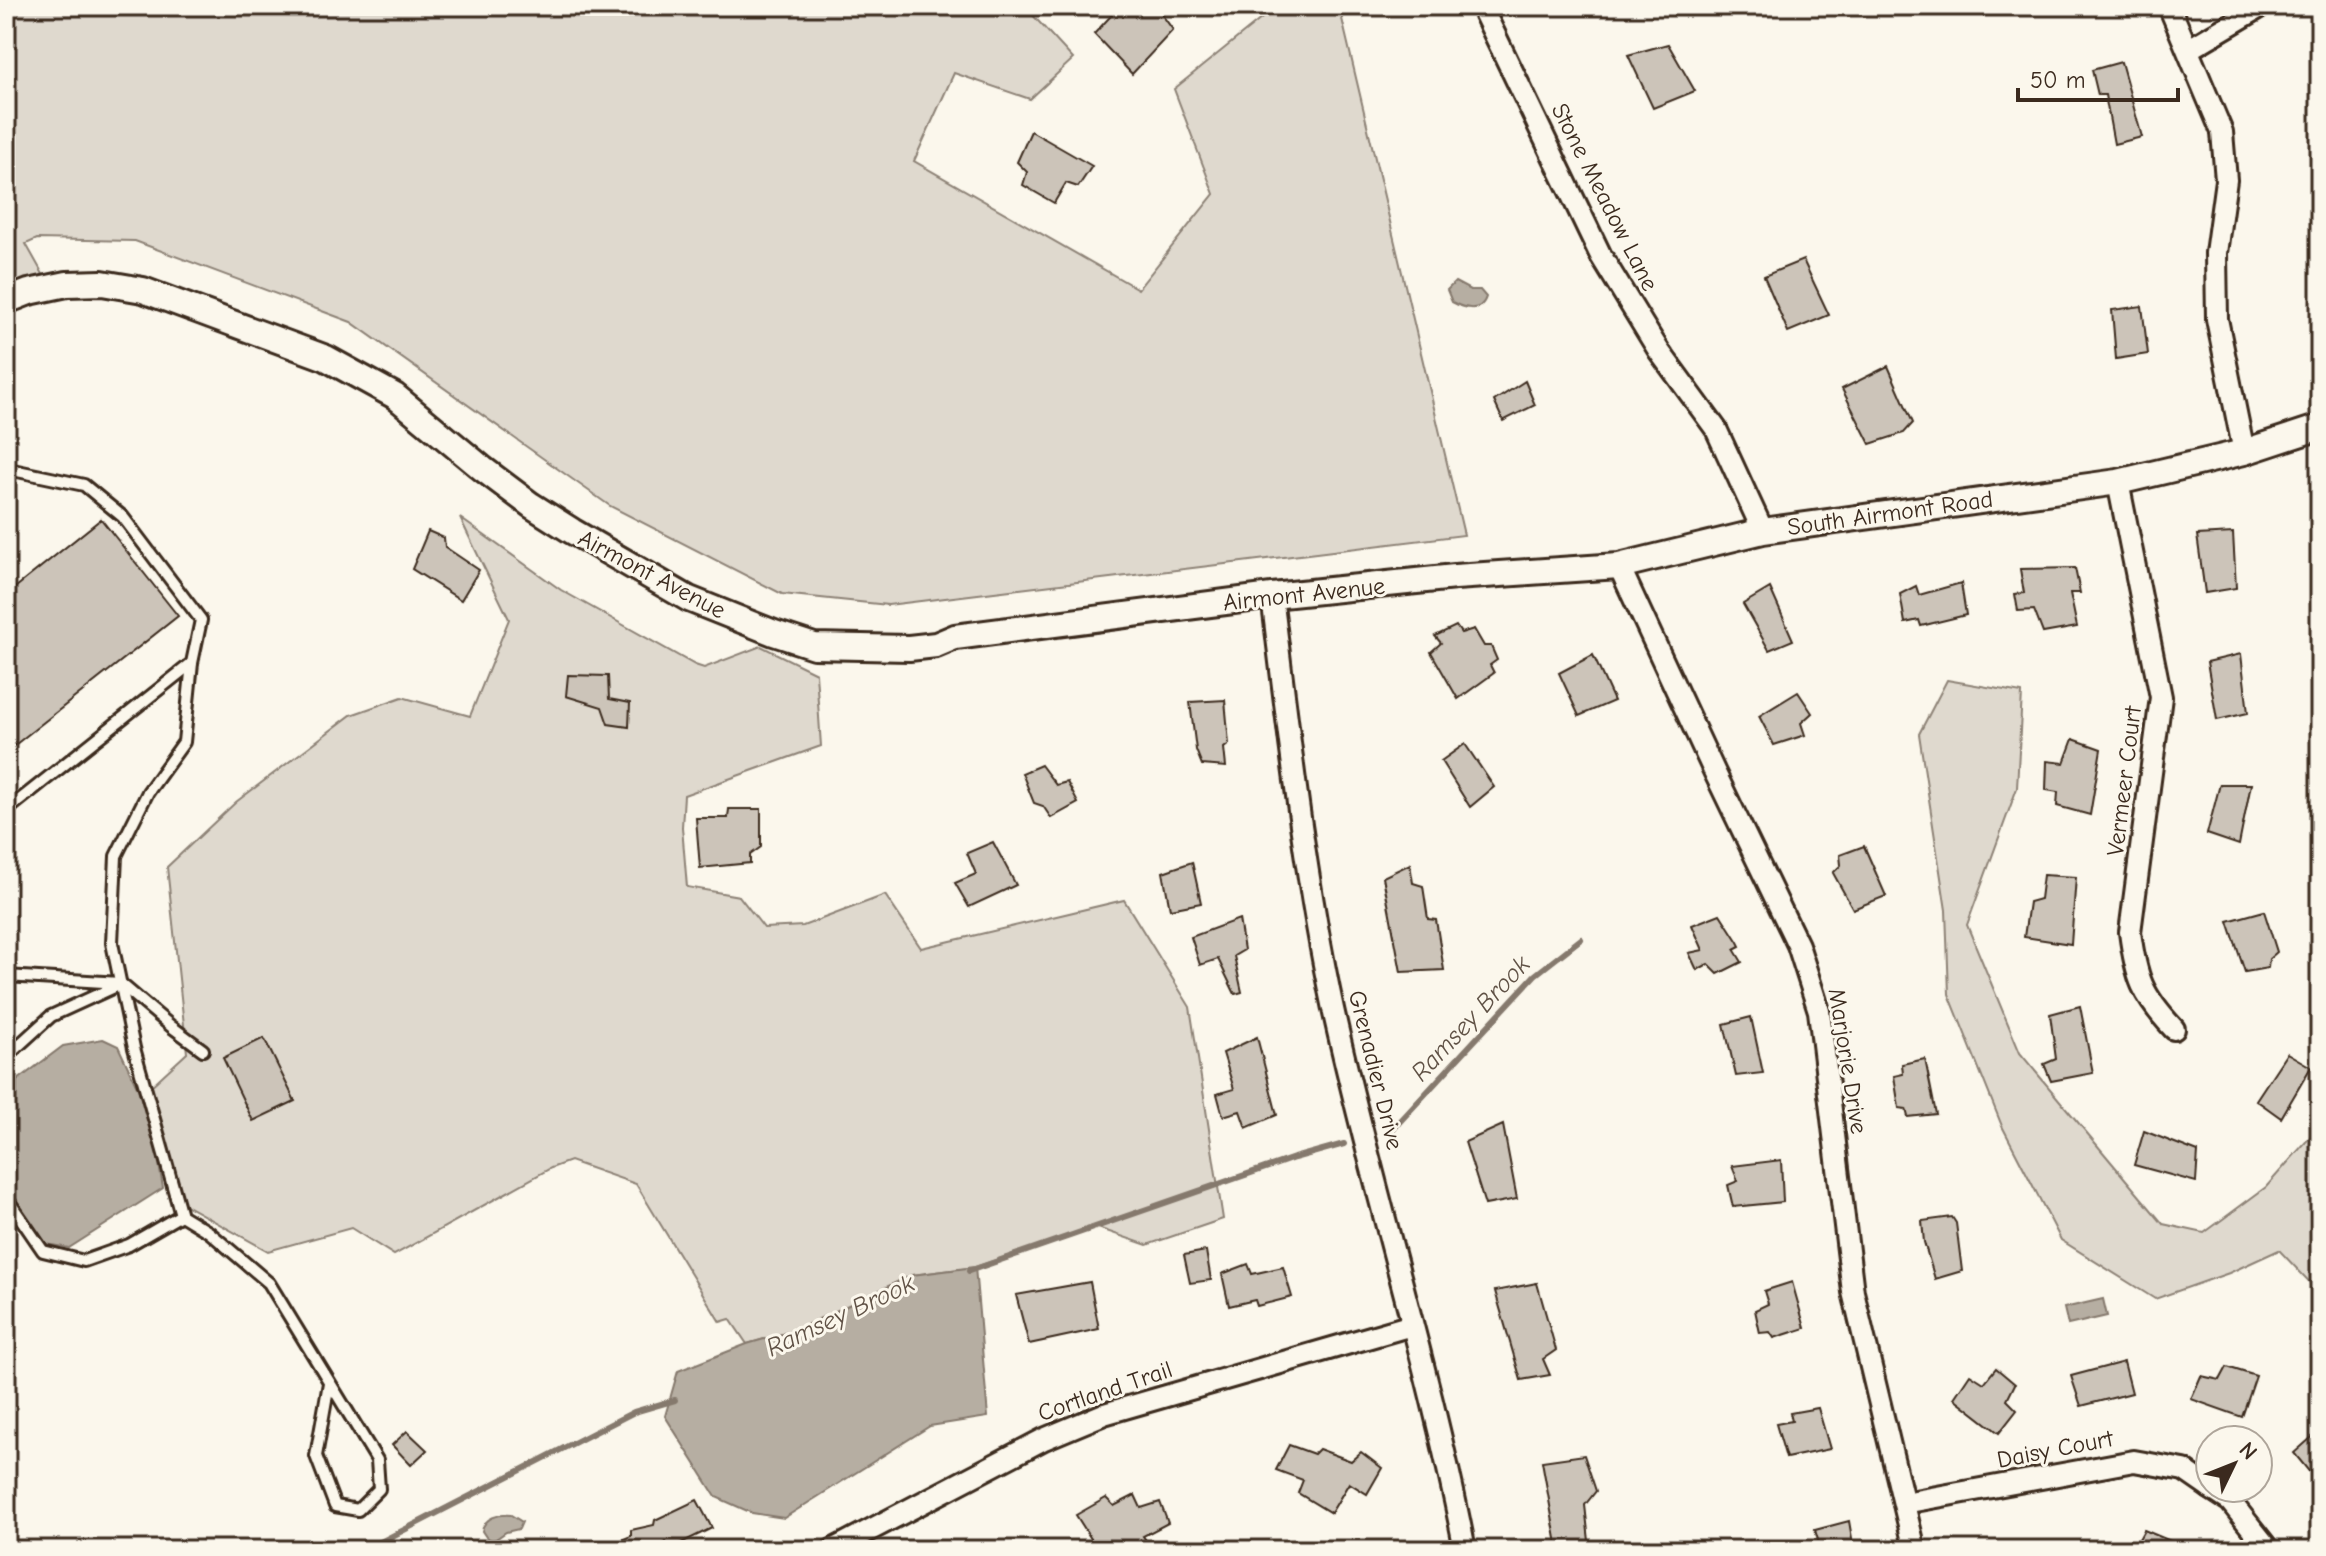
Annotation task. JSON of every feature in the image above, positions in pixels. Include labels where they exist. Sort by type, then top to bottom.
[{"type":"street","name":"Stone Meadow Lane","points":[[1481,6],[1601,256],[1659,351],[1716,429],[1763,531]]},
{"type":"street","points":[[2169,6],[2222,132],[2226,180],[2216,253],[2217,319],[2244,452]]},
{"type":"street","points":[[2189,49],[2262,6]]},
{"type":"street","name":"Airmont Avenue","points":[[6,301],[29,292],[67,284],[102,283],[143,290],[326,358],[395,396],[483,469],[572,531],[689,599],[729,617],[814,646],[909,648],[936,645],[955,637],[1272,596],[1455,577]]},
{"type":"street","name":"South Airmont Road","points":[[1455,577],[1619,566],[1763,531],[2118,482],[2244,452],[2320,427]]},
{"type":"street","name":"Vermeer Court","points":[[2118,482],[2161,697],[2130,932],[2135,971],[2154,1008],[2174,1029]]},
{"type":"street","name":"Marjorie Drive","points":[[1619,566],[1798,945],[1819,1011],[1853,1292],[1915,1550]]},
{"type":"street","name":"Grenadier Drive","points":[[1272,596],[1306,864],[1331,995],[1448,1462],[1465,1550]]},
{"type":"street","name":"Cortland Trail","points":[[832,1550],[1044,1439],[1104,1414],[1412,1325]]},
{"type":"street","name":"Daisy Court","points":[[1904,1503],[2134,1461],[2184,1470],[2194,1477]]},
{"type":"street","name":"Daisy Court","points":[[2232,1504],[2269,1550]]},
{"type":"lane","points":[[6,466],[8,469],[84,485],[123,517],[201,620],[192,663],[184,742],[148,792],[116,856],[112,943],[134,1048],[181,1215],[209,1232],[269,1283],[377,1460],[379,1489],[358,1510],[335,1506],[316,1456],[329,1383]]},
{"type":"lane","points":[[6,811],[192,663]]},
{"type":"lane","points":[[6,976],[120,984],[203,1050]]},
{"type":"lane","points":[[6,1057],[51,1016],[120,984]]},
{"type":"lane","points":[[6,1197],[43,1251],[84,1261],[129,1245],[181,1215]]},
{"type":"shaded area","points":[[6,6],[1031,6],[1028,10],[1073,59],[1030,99],[954,73],[914,161],[1138,289],[1214,194],[1174,89],[1277,6],[1339,6],[1464,535],[888,605],[782,594],[610,506],[351,322],[135,241],[37,239],[26,244],[44,276],[6,288]]},
{"type":"shaded area","points":[[460,518],[561,590],[695,665],[704,668],[761,646],[816,673],[821,746],[684,795],[682,827],[687,887],[739,896],[764,928],[803,926],[885,895],[921,948],[1124,900],[1190,1007],[1223,1219],[1147,1245],[1095,1227],[975,1267],[912,1275],[796,1330],[747,1344],[730,1319],[720,1322],[636,1184],[570,1161],[551,1168],[394,1255],[351,1228],[268,1251],[180,1202],[149,1088],[187,1053],[167,867],[236,802],[351,715],[402,697],[470,716],[509,619]]},
{"type":"shaded area","points":[[1947,680],[2022,693],[2017,788],[1967,925],[2020,1053],[2163,1224],[2204,1233],[2266,1187],[2320,1126],[2320,1293],[2279,1250],[2229,1273],[2155,1299],[2061,1240],[2002,1126],[1949,994],[1946,910],[1919,734]]},
{"type":"water","points":[[1455,282],[1470,290],[1480,290],[1486,297],[1484,302],[1471,308],[1452,302],[1447,290]]},
{"type":"water","points":[[103,1039],[118,1046],[151,1116],[163,1188],[69,1248],[46,1244],[11,1193],[6,1174],[6,1089],[63,1046]]},
{"type":"water","points":[[975,1267],[988,1417],[930,1426],[784,1518],[752,1513],[716,1497],[665,1416],[678,1371],[747,1344],[796,1330],[912,1275]]},
{"type":"water","points":[[2103,1299],[2107,1316],[2068,1325],[2064,1308]]},
{"type":"water","points":[[511,1515],[522,1522],[519,1529],[506,1532],[493,1541],[486,1537],[482,1531],[486,1522],[497,1516]]},
{"type":"building","points":[[1120,6],[1166,6],[1163,16],[1173,30],[1132,74],[1094,34]]},
{"type":"building","points":[[1668,44],[1695,91],[1653,108],[1628,55]]},
{"type":"building","points":[[2121,62],[2142,137],[2114,144],[2105,95],[2098,95],[2092,70]]},
{"type":"building","points":[[1031,131],[1092,166],[1078,187],[1066,183],[1054,203],[1023,185],[1027,172],[1017,162]]},
{"type":"building","points":[[1803,260],[1829,315],[1788,332],[1764,276]]},
{"type":"building","points":[[2142,306],[2148,354],[2116,359],[2112,310]]},
{"type":"building","points":[[1888,366],[1913,423],[1904,433],[1870,444],[1842,389]]},
{"type":"building","points":[[1525,381],[1535,405],[1503,421],[1494,401]]},
{"type":"building","points":[[101,519],[178,616],[6,752],[6,595]]},
{"type":"building","points":[[428,531],[444,538],[445,547],[479,570],[461,600],[412,569]]},
{"type":"building","points":[[2233,533],[2236,588],[2205,593],[2197,535]]},
{"type":"building","points":[[2075,568],[2080,593],[2070,593],[2077,627],[2043,633],[2034,610],[2018,611],[2015,594],[2024,593],[2020,569]]},
{"type":"building","points":[[1961,583],[1966,615],[1921,626],[1919,620],[1905,623],[1900,594],[1916,586],[1919,595]]},
{"type":"building","points":[[1770,588],[1793,640],[1769,650],[1743,604]]},
{"type":"building","points":[[1456,626],[1461,633],[1474,629],[1484,646],[1491,646],[1497,660],[1490,665],[1494,673],[1458,699],[1431,652],[1441,643],[1435,636]]},
{"type":"building","points":[[2241,654],[2248,713],[2217,720],[2207,662]]},
{"type":"building","points":[[1593,655],[1614,701],[1579,716],[1559,673]]},
{"type":"building","points":[[568,675],[608,676],[609,699],[630,703],[629,727],[608,724],[602,707],[566,696]]},
{"type":"building","points":[[1798,692],[1812,713],[1801,723],[1805,735],[1774,745],[1759,716]]},
{"type":"building","points":[[1225,700],[1229,744],[1224,748],[1226,767],[1202,765],[1196,750],[1190,702]]},
{"type":"building","points":[[2073,739],[2101,749],[2090,815],[2057,806],[2058,792],[2046,790],[2047,761],[2064,763]]},
{"type":"building","points":[[1465,744],[1494,787],[1470,807],[1441,761]]},
{"type":"building","points":[[1041,765],[1056,785],[1067,782],[1078,803],[1051,818],[1043,806],[1034,803],[1022,773]]},
{"type":"building","points":[[2220,784],[2251,784],[2239,845],[2207,834]]},
{"type":"building","points":[[729,809],[761,809],[761,847],[750,855],[750,863],[700,868],[696,818],[728,818]]},
{"type":"building","points":[[993,842],[1016,885],[969,907],[955,883],[976,874],[967,853]]},
{"type":"building","points":[[1864,846],[1886,896],[1853,909],[1833,873],[1841,865],[1840,855]]},
{"type":"building","points":[[1192,862],[1201,903],[1170,909],[1163,872]]},
{"type":"building","points":[[1410,864],[1413,883],[1423,886],[1428,919],[1436,920],[1444,970],[1401,972],[1383,877]]},
{"type":"building","points":[[2043,875],[2076,877],[2071,944],[2024,937],[2029,902],[2040,899]]},
{"type":"building","points":[[2264,911],[2277,952],[2269,959],[2268,968],[2245,972],[2228,921]]},
{"type":"building","points":[[1720,914],[1740,946],[1734,949],[1742,962],[1718,974],[1708,964],[1697,970],[1689,953],[1703,950],[1692,925]]},
{"type":"building","points":[[1239,919],[1244,950],[1234,956],[1242,992],[1235,994],[1218,959],[1200,965],[1191,937]]},
{"type":"building","points":[[2080,1006],[2093,1073],[2051,1081],[2044,1064],[2056,1059],[2050,1014]]},
{"type":"building","points":[[1751,1017],[1763,1073],[1736,1076],[1724,1024]]},
{"type":"building","points":[[1257,1037],[1277,1115],[1246,1128],[1240,1111],[1223,1116],[1217,1094],[1234,1089],[1223,1053]]},
{"type":"building","points":[[264,1038],[295,1101],[253,1121],[223,1058]]},
{"type":"building","points":[[2287,1053],[2311,1067],[2281,1118],[2256,1100]]},
{"type":"building","points":[[1925,1059],[1936,1114],[1908,1117],[1906,1109],[1899,1108],[1894,1076],[1903,1074],[1902,1064]]},
{"type":"building","points":[[1503,1125],[1517,1199],[1485,1205],[1465,1142]]},
{"type":"building","points":[[2144,1131],[2198,1152],[2196,1182],[2134,1165]]},
{"type":"building","points":[[1781,1160],[1783,1202],[1733,1207],[1728,1185],[1738,1181],[1732,1166]]},
{"type":"building","points":[[1952,1217],[1956,1223],[1962,1271],[1935,1279],[1924,1242],[1922,1221]]},
{"type":"building","points":[[1206,1251],[1211,1280],[1190,1283],[1184,1255]]},
{"type":"building","points":[[1248,1264],[1252,1274],[1283,1267],[1292,1297],[1257,1306],[1255,1300],[1229,1306],[1222,1274]]},
{"type":"building","points":[[1090,1282],[1099,1329],[1029,1344],[1016,1295]]},
{"type":"building","points":[[1792,1282],[1805,1328],[1774,1338],[1770,1332],[1760,1333],[1755,1310],[1768,1304],[1764,1291]]},
{"type":"building","points":[[1537,1283],[1556,1350],[1543,1359],[1550,1375],[1521,1380],[1495,1291]]},
{"type":"building","points":[[2124,1362],[2132,1393],[2081,1406],[2071,1376]]},
{"type":"building","points":[[2227,1367],[2256,1376],[2242,1417],[2191,1399],[2201,1376],[2220,1380]]},
{"type":"building","points":[[1996,1368],[2015,1384],[2007,1400],[2017,1410],[1999,1433],[1954,1398],[1970,1374],[1984,1383]]},
{"type":"building","points":[[1818,1408],[1830,1449],[1786,1458],[1776,1424],[1792,1421],[1790,1413]]},
{"type":"building","points":[[2320,1430],[2320,1485],[2294,1453]]},
{"type":"building","points":[[407,1431],[427,1450],[411,1465],[392,1445]]},
{"type":"building","points":[[1289,1445],[1314,1454],[1319,1449],[1351,1461],[1361,1452],[1382,1468],[1367,1494],[1349,1483],[1331,1513],[1298,1493],[1303,1480],[1276,1470]]},
{"type":"building","points":[[1584,1455],[1596,1491],[1585,1505],[1590,1550],[1558,1550],[1542,1461]]},
{"type":"building","points":[[1135,1495],[1141,1508],[1160,1502],[1168,1523],[1143,1536],[1148,1543],[1130,1550],[1124,1550],[1121,1546],[1098,1550],[1076,1515],[1106,1498],[1114,1506]]},
{"type":"building","points":[[697,1500],[712,1528],[671,1548],[666,1542],[654,1550],[598,1550],[631,1536],[631,1530],[654,1525],[655,1520]]},
{"type":"building","points":[[1849,1521],[1854,1550],[1821,1550],[1815,1530]]},
{"type":"building","points":[[2144,1530],[2192,1550],[2133,1550]]},
{"type":"waterway","name":"Ramsey Brook","points":[[1393,1129],[1535,975],[1581,939]]},
{"type":"waterway","name":"Ramsey Brook","points":[[969,1271],[1294,1158],[1344,1144]]},
{"type":"waterway","name":"Ramsey Brook","points":[[365,1550],[634,1412],[675,1400]]}]
